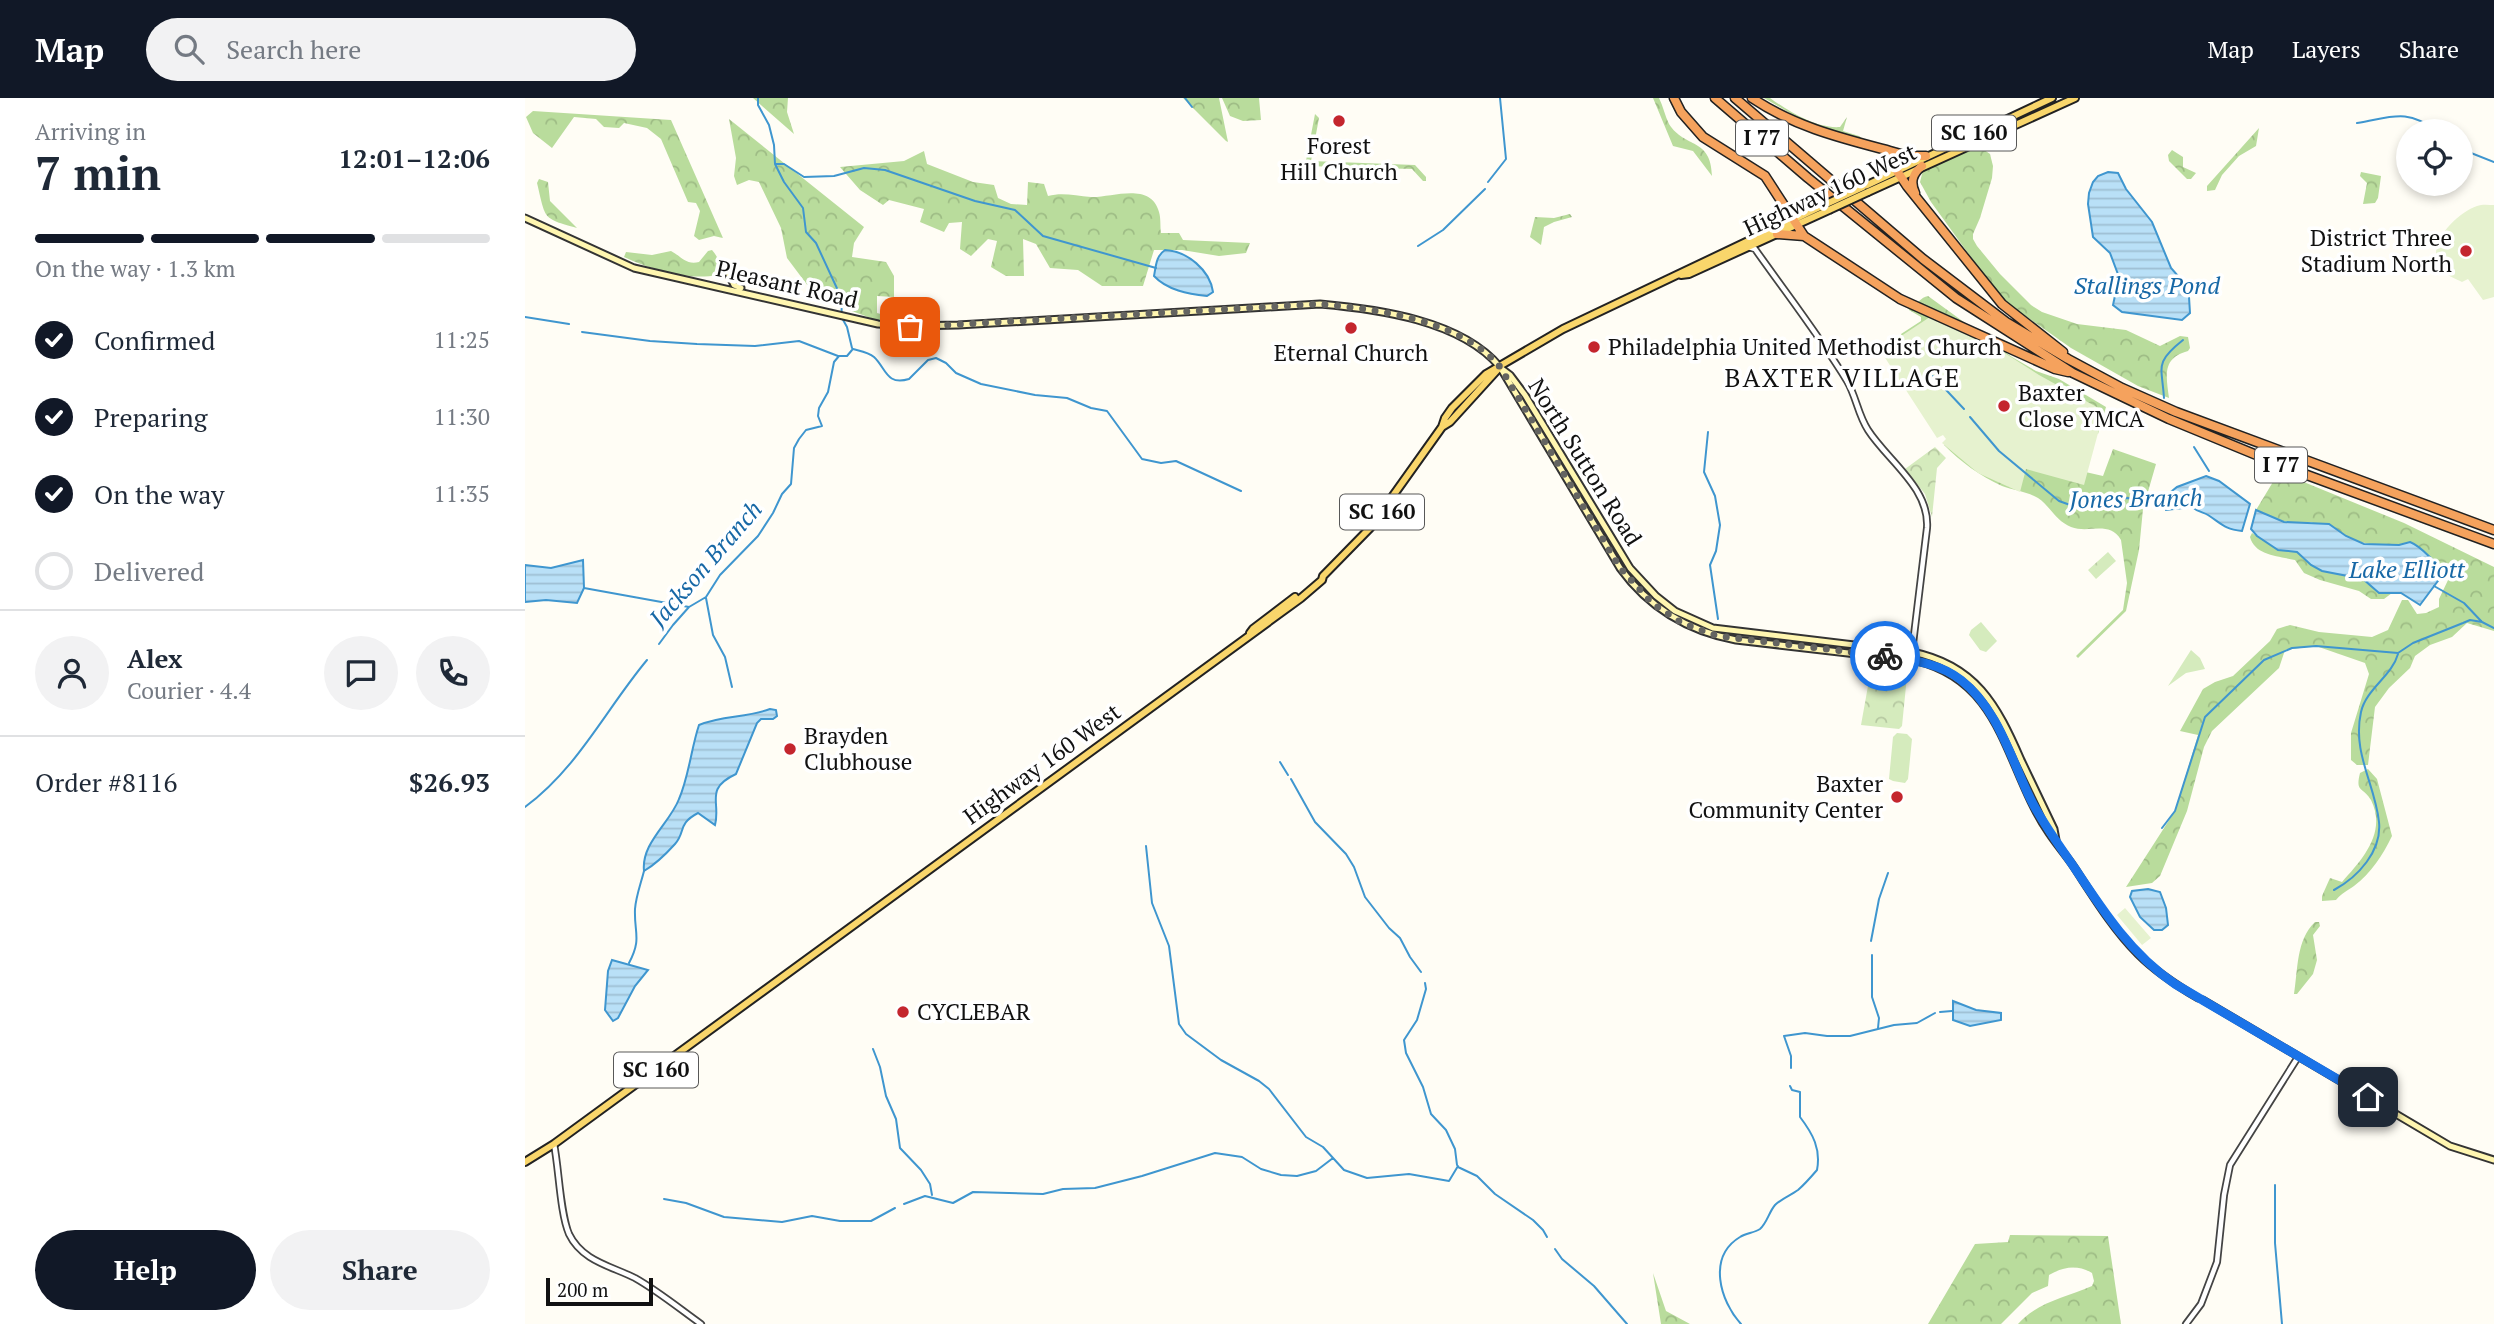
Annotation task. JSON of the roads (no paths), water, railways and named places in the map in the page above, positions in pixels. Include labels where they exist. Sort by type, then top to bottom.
[{"type":"highway","points":[[1674,98],[1692,127],[1703,137],[1765,176],[1804,236]]},
{"type":"highway","name":"I 77","points":[[1715,98],[1808,178],[1956,298],[2073,373],[2157,414],[2288,468],[2494,544]]},
{"type":"highway","name":"I 77","points":[[1735,98],[1923,259],[2006,323],[2086,369],[2176,412],[2494,530]]},
{"type":"highway","points":[[1752,98],[1810,129],[1908,156],[1926,156]]},
{"type":"highway","points":[[1890,151],[1899,174],[2002,304],[2086,369]]},
{"type":"highway","points":[[1918,199],[1912,180],[1922,166]]},
{"type":"highway","points":[[1782,202],[1783,216],[1777,231],[1804,236],[1921,310],[2055,369],[2073,373]]},
{"type":"main road","name":"Highway 160 West","points":[[1899,174],[1926,156],[2052,98]]},
{"type":"main road","name":"Highway 160 West","points":[[525,1162],[555,1144],[795,968],[798,963],[855,924],[1250,633],[1294,604],[1322,580],[1370,528],[1442,427],[1450,422],[1500,367],[1563,329],[1675,275],[2075,98]]},
{"type":"main road","name":"Pleasant Road","points":[[525,218],[634,268],[878,324],[910,327],[1319,304],[1363,308],[1444,329],[1459,335],[1492,357],[1500,367]]},
{"type":"main road","name":"Highway 160 West","points":[[1675,275],[1689,274],[1756,246],[1777,231]]},
{"type":"main road","points":[[729,275],[734,285],[746,292]]},
{"type":"main road","name":"North Sutton Road","points":[[1500,367],[1510,375],[1525,395],[1630,568],[1656,596],[1675,611],[1721,630],[1912,652],[1933,657],[1956,668],[1974,681],[1992,701],[2057,842]]},
{"type":"main road","name":"North Sutton Road","points":[[1500,367],[1620,568],[1653,604],[1682,623],[1717,636],[1911,660],[1952,674],[1983,703],[2049,833],[2136,952],[2164,977],[2450,1146],[2494,1160]]},
{"type":"street","points":[[1756,246],[1848,383],[1865,426],[1917,492],[1925,507],[1927,528],[1911,660]]},
{"type":"street","points":[[2186,1324],[2201,1304],[2217,1262],[2230,1165],[2298,1057]]},
{"type":"street","points":[[555,1144],[564,1220],[575,1243],[586,1255],[635,1279],[701,1324]]},
{"type":"water","name":"Stallings Pond","points":[[2108,172],[2118,173],[2126,189],[2152,222],[2171,268],[2185,284],[2190,313],[2182,320],[2122,312],[2113,305],[2119,277],[2110,253],[2093,237],[2088,204],[2093,182],[2098,176]]},
{"type":"water","points":[[1165,250],[1181,254],[1196,263],[1207,276],[1213,292],[1207,296],[1193,294],[1171,288],[1159,281],[1154,276],[1155,269],[1158,258]]},
{"type":"water","points":[[2206,476],[2219,481],[2250,504],[2242,531],[2227,527],[2192,507],[2166,510],[2164,503],[2167,495],[2177,487]]},
{"type":"water","name":"Lake Elliott","points":[[2256,510],[2284,522],[2329,524],[2364,544],[2399,545],[2410,542],[2446,570],[2420,605],[2401,593],[2379,593],[2363,579],[2322,571],[2297,552],[2278,550],[2257,536],[2251,529]]},
{"type":"water","points":[[583,560],[584,588],[577,603],[546,600],[525,602],[525,565],[551,568]]},
{"type":"water","points":[[770,709],[776,710],[777,716],[773,719],[761,719],[757,723],[736,774],[720,785],[717,791],[715,825],[698,813],[691,817],[684,824],[675,844],[661,859],[644,871],[644,861],[651,842],[675,808],[682,790],[699,725]]},
{"type":"water","points":[[2148,889],[2160,892],[2166,908],[2168,925],[2162,930],[2154,930],[2140,917],[2130,897],[2132,891]]},
{"type":"water","points":[[612,960],[648,970],[635,986],[618,1018],[613,1021],[605,1010],[608,971]]},
{"type":"water","points":[[1953,1001],[1976,1010],[2001,1013],[2001,1020],[1970,1026],[1953,1020]]},
{"type":"waterway","name":"Jackson Branch","points":[[758,98],[758,105],[769,125],[775,164],[803,208],[806,232],[816,243],[841,297],[842,318],[852,348]]},
{"type":"waterway","points":[[1185,98],[1192,107]]},
{"type":"waterway","points":[[1488,182],[1506,159],[1500,98]]},
{"type":"waterway","points":[[2357,123],[2399,116],[2416,119]]},
{"type":"waterway","points":[[2473,154],[2494,162]]},
{"type":"waterway","points":[[775,164],[784,164],[804,177],[834,176],[864,168],[885,170],[975,201],[1015,210],[1043,236],[1156,268]]},
{"type":"waterway","points":[[1418,246],[1443,230],[1485,189]]},
{"type":"waterway","points":[[525,317],[569,324]]},
{"type":"waterway","points":[[582,332],[697,344],[755,346],[799,341],[838,356]]},
{"type":"waterway","points":[[2164,398],[2162,366],[2168,354],[2183,340]]},
{"type":"waterway","points":[[853,349],[874,357],[887,375],[896,380],[909,379],[928,360],[936,358],[956,373],[981,384],[1035,395],[1067,398],[1107,411],[1142,459],[1161,463],[1176,461],[1241,491]]},
{"type":"waterway","name":"Jackson Branch","points":[[659,644],[689,607],[706,597],[720,575],[758,536],[782,494],[791,484],[794,448],[799,439],[806,430],[822,426],[818,416],[819,408],[828,392],[834,362],[839,356],[847,356],[852,350]]},
{"type":"waterway","name":"Jones Branch","points":[[1933,376],[1964,409]]},
{"type":"waterway","name":"Jones Branch","points":[[1970,417],[1999,451],[2059,501],[2073,506],[2127,498],[2164,503]]},
{"type":"waterway","points":[[1708,432],[1704,472],[1715,496],[1720,525],[1716,551],[1710,565],[1718,619]]},
{"type":"waterway","points":[[2194,447],[2209,471]]},
{"type":"waterway","name":"Jones Branch","points":[[2434,586],[2464,603],[2482,622],[2494,628]]},
{"type":"waterway","points":[[584,588],[689,607]]},
{"type":"waterway","points":[[706,598],[713,635],[725,657],[732,687]]},
{"type":"waterway","points":[[2162,828],[2175,811],[2205,717],[2264,660],[2292,648],[2316,646],[2398,653],[2413,643],[2470,620],[2482,622]]},
{"type":"waterway","points":[[2334,890],[2360,870],[2377,843],[2377,808],[2362,755],[2359,727],[2361,712],[2368,696],[2390,669],[2398,654]]},
{"type":"waterway","name":"Jackson Branch","points":[[525,807],[544,791],[576,756],[647,660]]},
{"type":"waterway","points":[[1280,762],[1288,775]]},
{"type":"waterway","points":[[1291,779],[1315,822],[1346,854],[1365,897],[1400,938],[1421,972]]},
{"type":"waterway","points":[[1146,846],[1152,903],[1169,946],[1179,1024],[1186,1034],[1221,1060],[1269,1089],[1306,1137],[1323,1147],[1344,1170],[1367,1178],[1409,1174],[1449,1181],[1458,1166]]},
{"type":"waterway","points":[[629,963],[636,942],[635,909],[644,871]]},
{"type":"waterway","points":[[1871,941],[1879,899],[1888,873]]},
{"type":"waterway","points":[[1872,955],[1872,997],[1879,1018],[1878,1028]]},
{"type":"waterway","points":[[1425,983],[1426,989],[1417,1020],[1404,1040],[1406,1053],[1423,1087],[1431,1114],[1446,1130],[1455,1149],[1457,1165]]},
{"type":"waterway","points":[[1940,1012],[1952,1011]]},
{"type":"waterway","points":[[1791,1068],[1791,1056],[1784,1036],[1805,1033],[1850,1036],[1894,1025],[1917,1023],[1935,1013]]},
{"type":"waterway","points":[[873,1049],[886,1096],[896,1119],[900,1148],[921,1170],[930,1184],[932,1195]]},
{"type":"waterway","points":[[1741,1324],[1727,1304],[1723,1292],[1720,1279],[1723,1256],[1740,1237],[1760,1229],[1775,1205],[1798,1190],[1817,1170],[1815,1142],[1800,1117],[1800,1092],[1792,1090],[1790,1086]]},
{"type":"waterway","points":[[904,1204],[925,1196],[953,1203],[973,1192],[1043,1194],[1063,1189],[1095,1188],[1215,1153],[1242,1157],[1261,1169],[1297,1176],[1316,1171],[1333,1158]]},
{"type":"waterway","points":[[1458,1167],[1477,1176],[1495,1194],[1533,1220],[1547,1237]]},
{"type":"waterway","points":[[2275,1185],[2275,1243],[2282,1324]]},
{"type":"waterway","points":[[664,1199],[686,1203],[724,1217],[782,1222],[812,1216],[840,1221],[871,1221],[895,1208]]},
{"type":"waterway","points":[[1555,1249],[1562,1259],[1594,1286],[1627,1324]]},
{"type":"place","name":"Forest Hill Church","points":[[1339,121]]},
{"type":"place","name":"District Three Stadium North","points":[[2466,251]]},
{"type":"place","name":"Eternal Church","points":[[1351,328]]},
{"type":"place","name":"Philadelphia United Methodist Church","points":[[1594,347]]},
{"type":"place","name":"Baxter Close YMCA","points":[[2004,406]]},
{"type":"place","name":"Brayden Clubhouse","points":[[790,749]]},
{"type":"place","name":"Baxter Community Center","points":[[1897,797]]},
{"type":"place","name":"CYCLEBAR","points":[[903,1012]]},
{"type":"district","name":"BAXTER VILLAGE","points":[[1843,378]]}]
